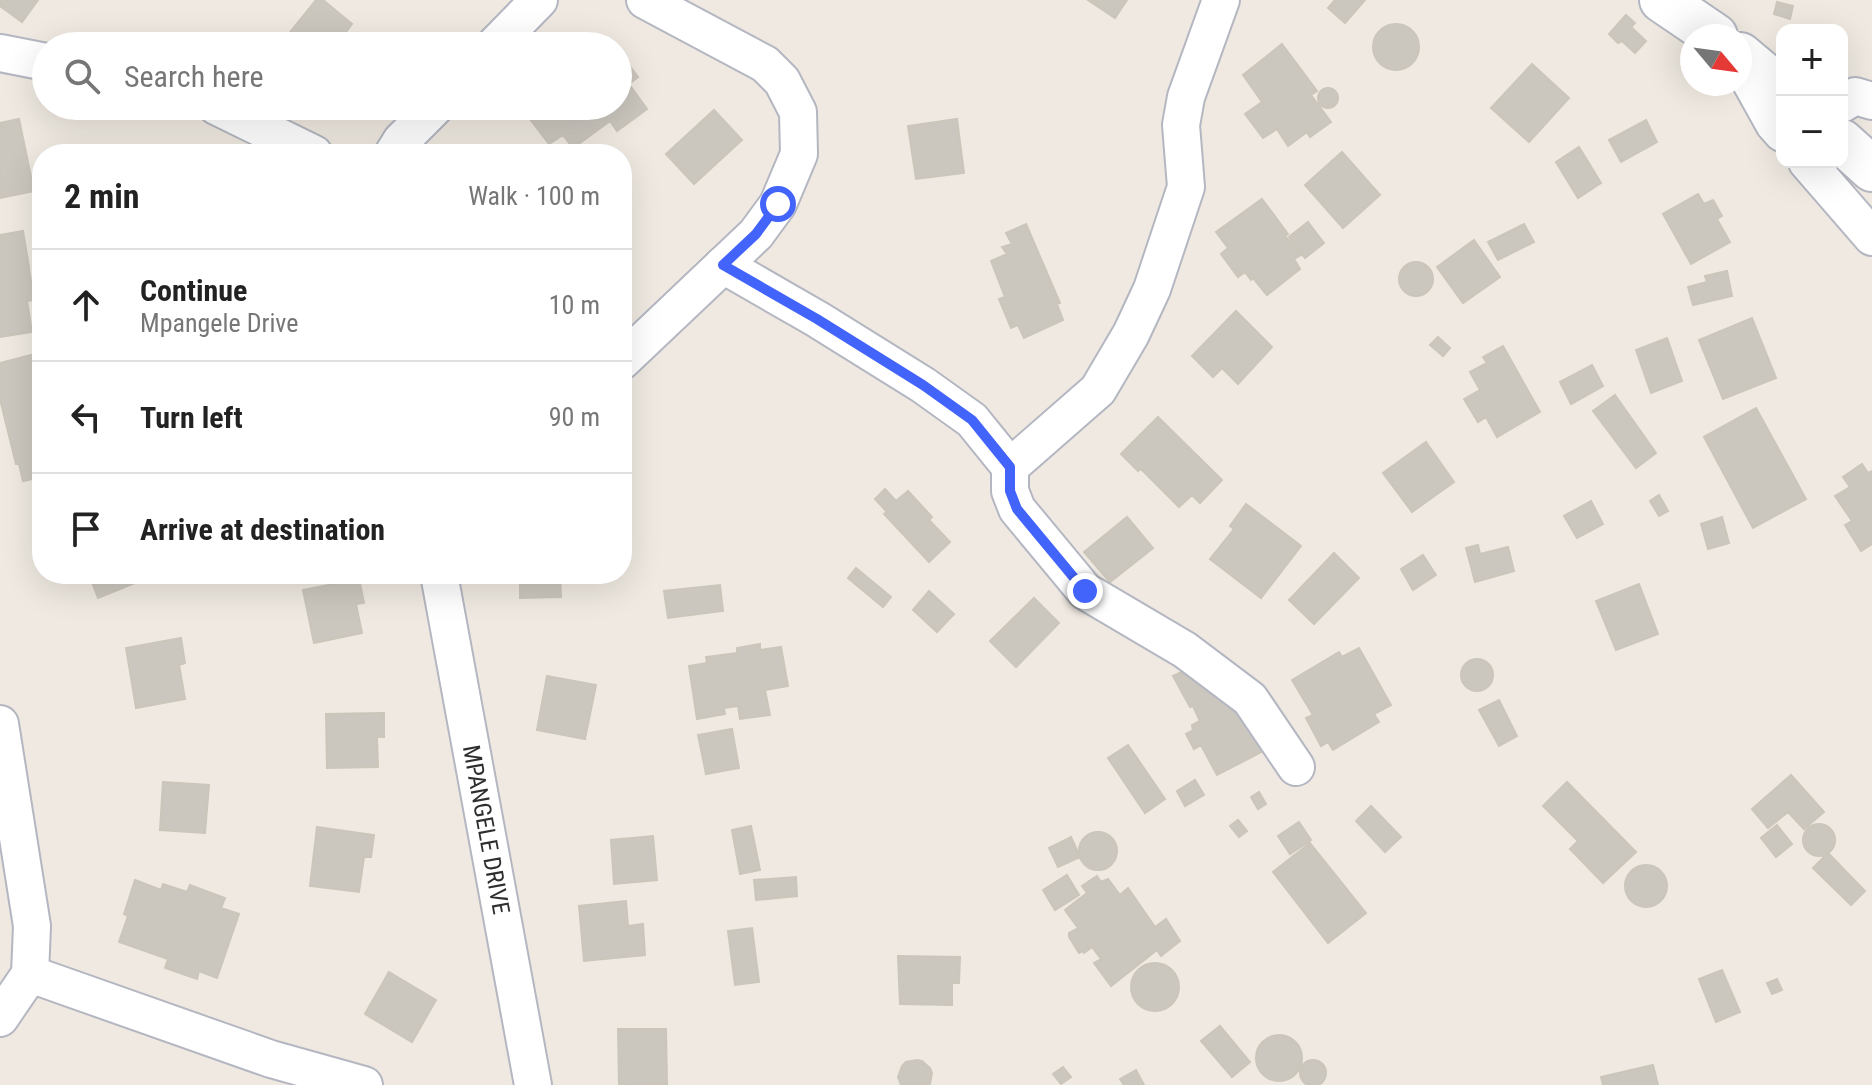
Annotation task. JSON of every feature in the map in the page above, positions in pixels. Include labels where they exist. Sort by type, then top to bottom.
[{"type":"street","points":[[508,32],[539,0]]},
{"type":"street","points":[[632,351],[756,234],[778,204],[799,154],[798,112],[782,81],[765,64],[645,0]]},
{"type":"street","points":[[1010,467],[1098,390],[1147,301],[1186,187],[1181,125],[1186,97],[1221,0]]},
{"type":"street","points":[[1662,0],[1697,24]]},
{"type":"street","points":[[0,53],[32,59]]},
{"type":"street","points":[[1752,65],[1776,85]]},
{"type":"street","points":[[1752,85],[1776,126]]},
{"type":"street","points":[[1848,100],[1855,96],[1872,101]]},
{"type":"street","points":[[245,120],[294,144]]},
{"type":"street","points":[[399,144],[422,120]]},
{"type":"street","points":[[1848,147],[1872,169]]},
{"type":"street","points":[[1812,168],[1872,237]]},
{"type":"street","points":[[723,265],[817,319],[923,385],[972,420],[1010,467],[1010,491],[1017,509],[1085,591],[1185,650],[1250,699],[1296,767]]},
{"type":"street","name":"MPANGELE DRIVE","points":[[441,584],[533,1085]]},
{"type":"street","points":[[0,724],[32,926],[30,974],[0,1018]]},
{"type":"street","points":[[30,974],[271,1059],[364,1085]]},
{"type":"building","points":[[0,0],[38,0],[22,22],[0,6]]},
{"type":"building","points":[[316,0],[323,0],[352,24],[346,32],[290,32]]},
{"type":"building","points":[[1088,0],[1127,0],[1115,18]]},
{"type":"building","points":[[1335,0],[1365,0],[1345,23],[1328,8]]},
{"type":"building","points":[[1777,2],[1793,6],[1790,19],[1774,14]]},
{"type":"building","points":[[1626,15],[1635,23],[1631,27],[1646,41],[1635,53],[1609,34]]},
{"type":"building","points":[[1396,24],[1412,31],[1419,47],[1412,63],[1396,70],[1380,63],[1373,47],[1380,31]]},
{"type":"building","points":[[1282,44],[1317,91],[1311,95],[1331,122],[1310,137],[1307,132],[1288,146],[1277,129],[1263,138],[1245,114],[1262,102],[1243,75]]},
{"type":"building","points":[[1532,64],[1569,98],[1529,142],[1491,108]]},
{"type":"building","points":[[632,88],[647,109],[632,120]]},
{"type":"building","points":[[1328,88],[1335,91],[1338,98],[1335,105],[1328,108],[1321,105],[1318,98],[1321,91]]},
{"type":"building","points":[[714,110],[742,140],[694,184],[666,154]]},
{"type":"building","points":[[19,119],[32,191],[0,198],[0,123]]},
{"type":"building","points":[[957,119],[964,173],[916,179],[908,126]]},
{"type":"building","points":[[531,120],[632,120],[617,131],[610,121],[578,144],[570,144],[563,135],[549,144]]},
{"type":"building","points":[[1646,120],[1657,142],[1621,162],[1609,140]]},
{"type":"building","points":[[1579,147],[1601,183],[1578,198],[1556,162]]},
{"type":"building","points":[[1342,152],[1380,195],[1343,228],[1305,185]]},
{"type":"building","points":[[1698,194],[1704,204],[1713,200],[1722,216],[1717,219],[1730,242],[1691,264],[1663,214]]},
{"type":"building","points":[[1262,199],[1301,255],[1294,259],[1300,269],[1267,295],[1245,272],[1238,277],[1221,254],[1228,248],[1216,232]]},
{"type":"building","points":[[1308,222],[1324,243],[1305,258],[1289,237]]},
{"type":"building","points":[[1026,224],[1060,303],[1057,304],[1063,320],[1024,338],[1018,325],[1011,328],[999,299],[1005,297],[991,261],[1007,254],[1002,247],[1012,244],[1006,233]]},
{"type":"building","points":[[1524,224],[1534,242],[1498,260],[1488,242]]},
{"type":"building","points":[[23,231],[29,267],[22,270],[29,269],[32,300],[27,301],[32,332],[0,337],[0,235]]},
{"type":"building","points":[[1474,240],[1500,277],[1463,303],[1437,267]]},
{"type":"building","points":[[1416,262],[1428,267],[1433,279],[1428,291],[1416,296],[1404,291],[1399,279],[1404,267]]},
{"type":"building","points":[[1727,271],[1732,296],[1693,305],[1688,287],[1707,282],[1705,276]]},
{"type":"building","points":[[1236,311],[1272,347],[1238,384],[1222,368],[1213,377],[1192,356]]},
{"type":"building","points":[[1752,318],[1776,378],[1723,399],[1699,340]]},
{"type":"building","points":[[1438,337],[1450,348],[1443,356],[1430,345]]},
{"type":"building","points":[[1667,338],[1682,381],[1651,393],[1636,350]]},
{"type":"building","points":[[1503,346],[1540,412],[1497,437],[1486,417],[1478,422],[1464,399],[1480,390],[1470,372],[1487,363],[1483,357]]},
{"type":"building","points":[[32,355],[32,479],[23,481],[19,464],[16,464],[0,399],[0,363]]},
{"type":"building","points":[[1592,365],[1603,386],[1571,404],[1560,382]]},
{"type":"building","points":[[1615,395],[1656,453],[1636,468],[1593,411]]},
{"type":"building","points":[[1756,408],[1806,499],[1753,528],[1704,437]]},
{"type":"building","points":[[1158,417],[1222,480],[1200,503],[1192,495],[1179,507],[1141,469],[1138,471],[1121,454]]},
{"type":"building","points":[[1426,442],[1454,482],[1412,512],[1383,473]]},
{"type":"building","points":[[1862,464],[1868,473],[1872,471],[1872,544],[1861,551],[1845,525],[1852,521],[1835,496],[1850,487],[1843,477]]},
{"type":"building","points":[[885,489],[896,501],[908,491],[950,542],[929,562],[884,514],[887,512],[875,499]]},
{"type":"building","points":[[1659,495],[1668,511],[1659,516],[1650,501]]},
{"type":"building","points":[[1591,501],[1603,524],[1577,538],[1564,516]]},
{"type":"building","points":[[1246,504],[1301,546],[1261,598],[1210,559],[1234,529],[1230,526]]},
{"type":"building","points":[[1127,517],[1153,548],[1110,582],[1084,552]]},
{"type":"building","points":[[1722,517],[1729,543],[1708,549],[1701,524]]},
{"type":"building","points":[[1478,545],[1480,554],[1508,547],[1514,571],[1475,582],[1466,548]]},
{"type":"building","points":[[1334,553],[1359,578],[1314,624],[1289,600]]},
{"type":"building","points":[[1423,555],[1436,575],[1413,590],[1401,569]]},
{"type":"building","points":[[856,568],[891,597],[883,607],[848,578]]},
{"type":"building","points":[[93,584],[133,584],[98,598]]},
{"type":"building","points":[[334,584],[360,584],[364,603],[356,604],[362,633],[314,643],[303,590]]},
{"type":"building","points":[[520,584],[560,584],[561,597],[520,598]]},
{"type":"building","points":[[1639,584],[1658,634],[1616,650],[1596,601]]},
{"type":"building","points":[[720,585],[723,611],[668,618],[664,591]]},
{"type":"building","points":[[929,591],[954,614],[937,632],[913,610]]},
{"type":"building","points":[[1034,598],[1059,623],[1016,667],[990,641]]},
{"type":"building","points":[[181,638],[185,663],[179,665],[185,699],[136,708],[126,648]]},
{"type":"building","points":[[760,644],[760,650],[781,647],[788,686],[765,690],[770,715],[740,719],[738,706],[724,708],[725,714],[697,719],[689,666],[707,663],[706,657],[737,653],[737,648]]},
{"type":"building","points":[[1359,648],[1391,705],[1374,714],[1379,722],[1333,750],[1328,742],[1321,746],[1306,718],[1313,715],[1292,680],[1339,652],[1342,657]]},
{"type":"building","points":[[1477,659],[1488,664],[1493,675],[1488,686],[1477,691],[1466,686],[1461,675],[1466,664]]},
{"type":"building","points":[[1201,663],[1269,748],[1217,775],[1201,745],[1194,749],[1186,734],[1193,730],[1192,725],[1200,721],[1173,676]]},
{"type":"building","points":[[547,676],[596,685],[585,739],[537,730]]},
{"type":"building","points":[[1499,700],[1517,736],[1499,746],[1479,710]]},
{"type":"building","points":[[384,713],[384,737],[377,737],[378,767],[327,768],[326,714]]},
{"type":"building","points":[[732,729],[739,768],[706,774],[698,735]]},
{"type":"building","points":[[1128,745],[1165,799],[1145,813],[1108,758]]},
{"type":"building","points":[[1791,775],[1824,812],[1804,829],[1788,812],[1768,828],[1752,809]]},
{"type":"building","points":[[1195,780],[1204,795],[1185,806],[1177,791]]},
{"type":"building","points":[[163,782],[209,785],[205,833],[160,830]]},
{"type":"building","points":[[1567,782],[1636,852],[1603,883],[1570,849],[1578,841],[1543,806]]},
{"type":"building","points":[[1259,792],[1266,804],[1258,809],[1251,797]]},
{"type":"building","points":[[1371,806],[1401,837],[1385,852],[1356,821]]},
{"type":"building","points":[[1238,820],[1247,831],[1239,837],[1230,826]]},
{"type":"building","points":[[1299,822],[1311,840],[1290,854],[1278,836]]},
{"type":"building","points":[[1819,824],[1830,829],[1835,840],[1830,851],[1819,856],[1808,851],[1803,840],[1808,829]]},
{"type":"building","points":[[1777,825],[1792,844],[1776,857],[1761,838]]},
{"type":"building","points":[[751,826],[760,870],[740,874],[732,830]]},
{"type":"building","points":[[317,827],[374,835],[371,857],[364,857],[359,892],[310,886]]},
{"type":"building","points":[[1098,832],[1111,838],[1117,851],[1111,864],[1098,870],[1085,864],[1079,851],[1085,838]]},
{"type":"building","points":[[653,836],[657,880],[614,884],[611,840]]},
{"type":"building","points":[[1071,837],[1080,857],[1058,867],[1049,848]]},
{"type":"building","points":[[1310,843],[1366,913],[1328,943],[1273,872]]},
{"type":"building","points":[[1828,853],[1865,891],[1851,905],[1813,868]]},
{"type":"building","points":[[1646,865],[1661,871],[1667,886],[1661,901],[1646,907],[1631,901],[1625,886],[1631,871]]},
{"type":"building","points":[[1067,875],[1079,895],[1055,910],[1043,890]]},
{"type":"building","points":[[1097,876],[1101,882],[1108,879],[1120,895],[1128,888],[1155,927],[1166,919],[1180,941],[1161,956],[1157,950],[1111,986],[1094,963],[1101,959],[1092,947],[1079,953],[1069,937],[1069,933],[1078,928],[1065,910],[1087,893],[1082,886]]},
{"type":"building","points":[[796,877],[797,896],[756,900],[754,880]]},
{"type":"building","points":[[135,880],[161,890],[163,884],[187,892],[190,885],[225,898],[221,908],[239,914],[217,978],[199,971],[197,979],[165,968],[168,959],[119,942]]},
{"type":"building","points":[[626,901],[628,926],[643,924],[645,955],[584,961],[579,906]]},
{"type":"building","points":[[752,928],[759,982],[735,985],[728,931]]},
{"type":"building","points":[[898,956],[960,957],[959,983],[952,983],[952,1005],[900,1004]]},
{"type":"building","points":[[1155,963],[1172,970],[1179,987],[1172,1004],[1155,1011],[1138,1004],[1131,987],[1138,970]]},
{"type":"building","points":[[1722,970],[1740,1012],[1716,1022],[1699,979]]},
{"type":"building","points":[[389,972],[436,1000],[412,1042],[365,1014]]},
{"type":"building","points":[[1777,979],[1782,990],[1772,994],[1767,983]]},
{"type":"building","points":[[1220,1026],[1250,1062],[1232,1077],[1201,1041]]},
{"type":"building","points":[[618,1029],[666,1029],[667,1084],[619,1085]]},
{"type":"building","points":[[1279,1035],[1295,1042],[1302,1058],[1295,1074],[1279,1081],[1263,1074],[1256,1058],[1263,1042]]},
{"type":"building","points":[[917,1060],[930,1068],[930,1084],[901,1085],[898,1077],[902,1066]]},
{"type":"building","points":[[1313,1060],[1322,1064],[1326,1073],[1322,1082],[1313,1086],[1304,1082],[1300,1073],[1304,1064]]},
{"type":"building","points":[[1653,1065],[1658,1085],[1603,1085],[1601,1077]]},
{"type":"building","points":[[1063,1067],[1071,1077],[1061,1084],[1053,1074]]},
{"type":"building","points":[[1136,1070],[1144,1085],[1124,1085],[1120,1079]]},
{"type":"route","points":[[778,204],[756,234],[723,265],[817,319],[923,385],[972,420],[1010,467],[1010,491],[1017,509],[1085,591]]}]
